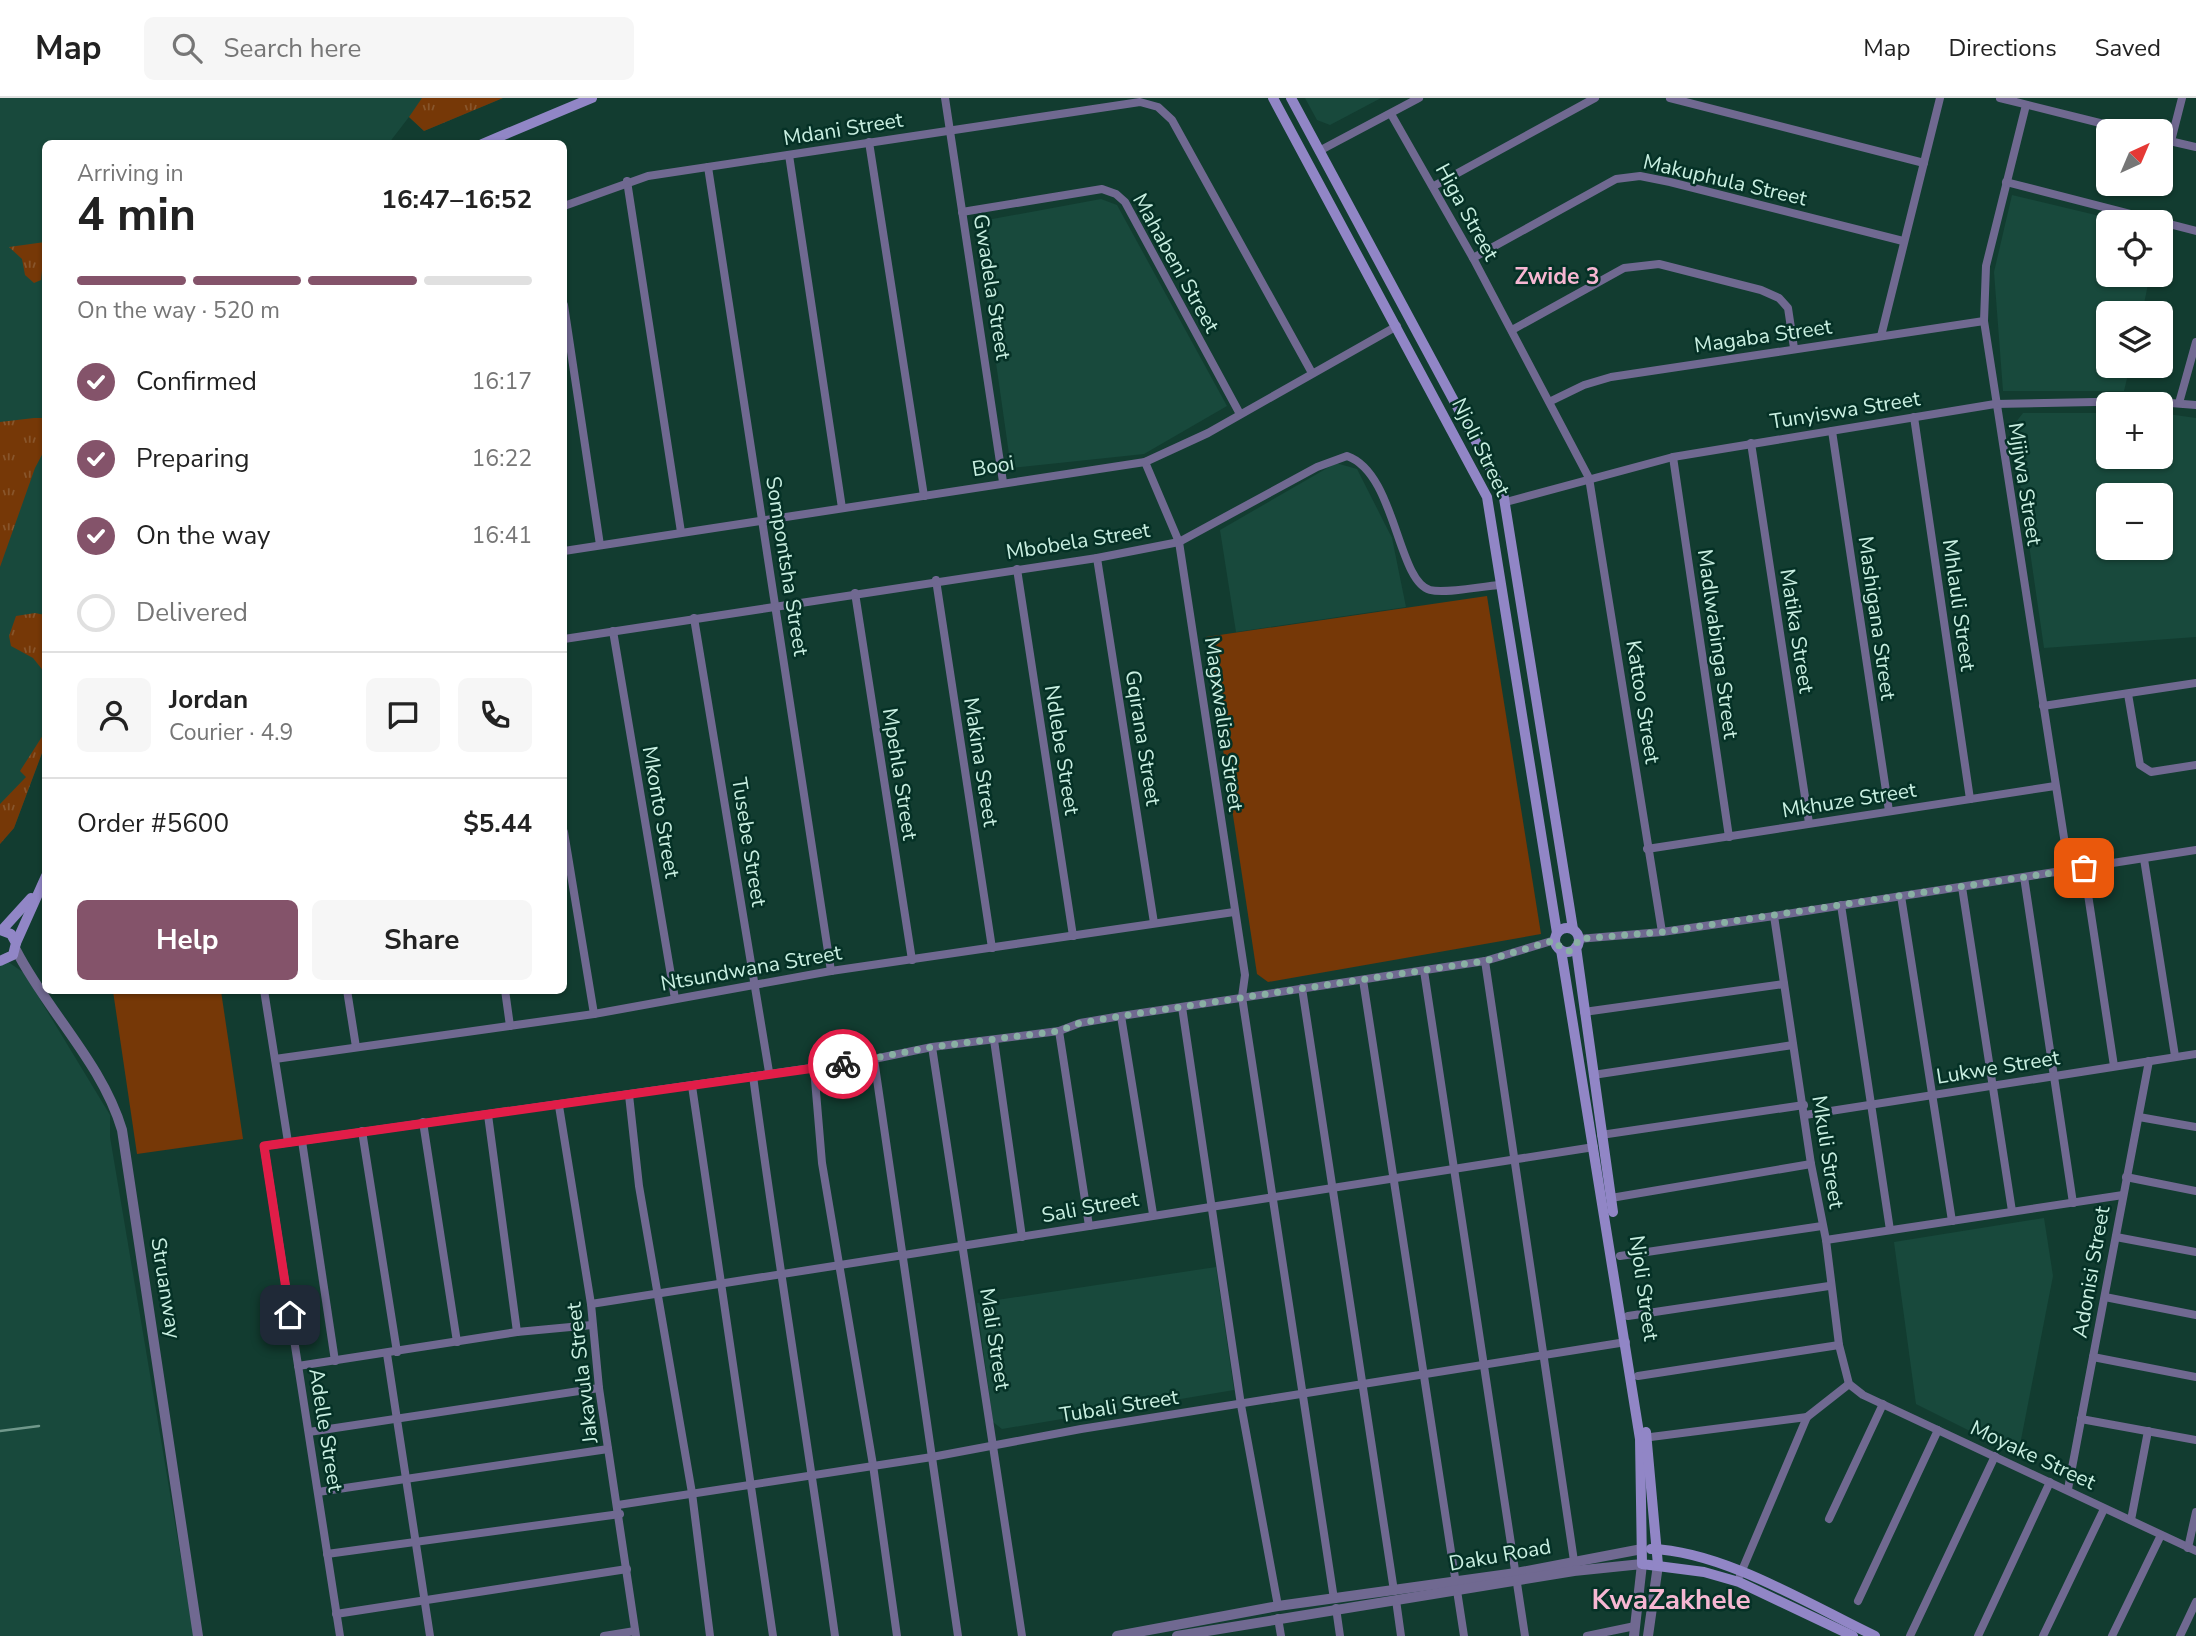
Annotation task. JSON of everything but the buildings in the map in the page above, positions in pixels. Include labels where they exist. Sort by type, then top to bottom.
[{"type":"main road","points":[[492,140],[592,98]]},
{"type":"main road","name":"Njoli Street","points":[[1273,98],[1483,487],[1490,509],[1558,941],[1644,1438],[1642,1564]]},
{"type":"main road","name":"Njoli Street","points":[[1292,98],[1464,415],[1507,502],[1576,938],[1601,1135],[1629,1315],[1658,1566]]},
{"type":"main road","points":[[16,946],[11,934],[1,930],[42,881]]},
{"type":"main road","points":[[3,961],[16,946],[42,884]]},
{"type":"main road","points":[[1564,928],[1576,938],[1570,951],[1558,941],[1564,928]]},
{"type":"main road","name":"Daku Road","points":[[1642,1549],[1699,1556],[1853,1636]]},
{"type":"main road","name":"Daku Road","points":[[1642,1564],[1740,1577],[1870,1635]]},
{"type":"street","name":"Gwadela Street","points":[[945,98],[1003,482]]},
{"type":"street","points":[[1319,151],[1419,98]]},
{"type":"street","points":[[1434,186],[1595,98]]},
{"type":"street","points":[[1670,98],[1924,163]]},
{"type":"street","points":[[1881,336],[1940,98]]},
{"type":"street","points":[[2000,98],[2096,122]]},
{"type":"street","points":[[2174,129],[2182,98]]},
{"type":"street","name":"Mdani Street","points":[[567,205],[626,181],[1140,102],[1166,112],[1312,373]]},
{"type":"street","name":"Mjijwa Street","points":[[2026,105],[1984,274],[1984,321],[1994,404],[2070,870]]},
{"type":"street","name":"Higa Street","points":[[1391,114],[1434,186],[1551,401],[1589,478]]},
{"type":"street","points":[[869,142],[924,496]]},
{"type":"street","points":[[2174,142],[2196,147]]},
{"type":"street","points":[[789,155],[842,508]]},
{"type":"street","name":"Sompontsha Street","points":[[708,167],[831,971]]},
{"type":"street","name":"Makuphula Street","points":[[1473,258],[1605,184],[1634,176],[1670,182],[1903,241]]},
{"type":"street","points":[[626,181],[681,533]]},
{"type":"street","points":[[2006,182],[2196,231]]},
{"type":"street","name":"Mahabeni Street","points":[[962,212],[1102,189],[1116,194],[1125,202],[1240,414]]},
{"type":"street","points":[[1512,330],[1624,268],[1659,264],[1761,290],[1779,298],[1788,308],[1794,348]]},
{"type":"street","name":"Magaba Street","points":[[1551,401],[1598,379],[1984,321]]},
{"type":"street","points":[[567,325],[600,545]]},
{"type":"street","name":"Booi","points":[[567,550],[1146,462],[1185,445],[1397,326]]},
{"type":"street","points":[[2179,403],[2196,342]]},
{"type":"street","name":"Tunyiswa Street","points":[[1507,502],[1673,457],[1994,404],[2145,401],[2196,405]]},
{"type":"street","name":"Mhlauli Street","points":[[1914,417],[1970,799]]},
{"type":"street","name":"Mashigana Street","points":[[1832,431],[1889,811]]},
{"type":"street","name":"Matika Street","points":[[1751,443],[1809,823]]},
{"type":"street","name":"Mbobela Street","points":[[567,639],[936,580],[1097,558],[1179,542],[1317,467],[1347,456],[1359,462],[1370,475],[1399,532],[1408,569],[1421,586],[1437,590],[1501,585]]},
{"type":"street","name":"Madlwabinga Street","points":[[1673,457],[1729,837]]},
{"type":"street","name":"Magxwalisa Street","points":[[1146,462],[1179,542],[1245,975],[1241,997],[1340,1636]]},
{"type":"street","name":"Kattoo Street","points":[[1589,478],[1662,932]]},
{"type":"street","name":"Gqirana Street","points":[[1097,558],[1154,923]]},
{"type":"street","name":"Ndlebe Street","points":[[1017,569],[1073,936]]},
{"type":"street","name":"Makina Street","points":[[936,580],[992,948]]},
{"type":"street","name":"Mpehla Street","points":[[855,593],[912,960]]},
{"type":"street","name":"Tusebe Street","points":[[694,618],[769,1072]]},
{"type":"street","name":"Mkonto Street","points":[[613,631],[675,999]]},
{"type":"street","points":[[2043,706],[2196,683]]},
{"type":"street","points":[[2128,694],[2140,765],[2151,772],[2196,765]]},
{"type":"street","name":"Mkhuze Street","points":[[1647,849],[2056,786]]},
{"type":"street","points":[[567,850],[594,1014]]},
{"type":"street","points":[[1576,938],[1662,932],[2196,850]]},
{"type":"street","points":[[2144,859],[2175,1056]]},
{"type":"street","points":[[2084,868],[2114,1066]]},
{"type":"street","points":[[2024,877],[2073,1203]]},
{"type":"street","points":[[1962,887],[2012,1211]]},
{"type":"street","points":[[1900,896],[1952,1221]]},
{"type":"street","points":[[1841,905],[1890,1230]]},
{"type":"street","name":"Ntsundwana Street","points":[[275,1059],[594,1014],[755,987],[831,971],[1234,912]]},
{"type":"street","name":"Mkuli Street","points":[[1774,916],[1811,1164],[1826,1240],[1829,1286],[1839,1345],[1852,1387]]},
{"type":"street","points":[[265,994],[288,1142],[559,1106],[769,1072],[874,1059],[932,1047],[1059,1031],[1080,1023],[1121,1016],[1485,961],[1558,941]]},
{"type":"street","name":"Struanway","points":[[16,946],[27,972],[107,1091],[122,1130],[198,1636]]},
{"type":"street","name":"Struanway","points":[[3,961],[27,972]]},
{"type":"street","points":[[1485,961],[1574,1561]]},
{"type":"street","points":[[1424,971],[1525,1636]]},
{"type":"street","points":[[1363,980],[1464,1636]]},
{"type":"street","points":[[1584,1012],[1784,984]]},
{"type":"street","points":[[1302,988],[1401,1636]]},
{"type":"street","points":[[348,994],[356,1047]]},
{"type":"street","points":[[506,994],[510,1026]]},
{"type":"street","points":[[1182,1007],[1241,1405],[1278,1606]]},
{"type":"street","points":[[1121,1016],[1153,1214]]},
{"type":"street","points":[[1059,1031],[1089,1226]]},
{"type":"street","points":[[994,1040],[1022,1237]]},
{"type":"street","points":[[1593,1075],[1793,1045]]},
{"type":"street","name":"Mali Street","points":[[932,1047],[1022,1636]]},
{"type":"street","name":"Lukwe Street","points":[[1805,1115],[2196,1054]]},
{"type":"street","points":[[874,1059],[958,1636]]},
{"type":"street","name":"Adonisi Street","points":[[2067,1489],[2149,1061]]},
{"type":"street","points":[[814,1068],[821,1163],[873,1465],[897,1636]]},
{"type":"street","points":[[753,1076],[779,1274],[812,1473],[835,1636]]},
{"type":"street","points":[[692,1086],[773,1636]]},
{"type":"street","points":[[629,1095],[639,1186],[692,1493],[710,1636]]},
{"type":"street","points":[[1601,1135],[1804,1105]]},
{"type":"street","name":"Jakavula Street","points":[[559,1106],[592,1304],[599,1388],[619,1510],[635,1634]]},
{"type":"street","points":[[488,1115],[517,1332]]},
{"type":"street","points":[[2139,1117],[2196,1127]]},
{"type":"street","points":[[424,1122],[457,1342]]},
{"type":"street","points":[[362,1131],[397,1352]]},
{"type":"street","points":[[302,1141],[335,1361]]},
{"type":"street","name":"Adelle Street","points":[[288,1142],[264,1146],[340,1636]]},
{"type":"street","name":"Sali Street","points":[[592,1304],[838,1263],[1022,1237],[1273,1195],[1594,1147]]},
{"type":"street","points":[[1611,1198],[1811,1164]]},
{"type":"street","points":[[2126,1177],[2196,1191]]},
{"type":"street","points":[[1826,1240],[2123,1195]]},
{"type":"street","points":[[1620,1256],[1822,1226]]},
{"type":"street","points":[[2116,1237],[2196,1252]]},
{"type":"street","points":[[1629,1315],[1829,1286]]},
{"type":"street","points":[[2105,1297],[2196,1315]]},
{"type":"street","points":[[298,1366],[517,1332],[593,1325]]},
{"type":"street","name":"Tubali Street","points":[[327,1554],[619,1510],[692,1493],[995,1447],[1080,1429],[1626,1342]]},
{"type":"street","points":[[1637,1377],[1839,1345]]},
{"type":"street","points":[[387,1354],[430,1636]]},
{"type":"street","points":[[2094,1357],[2196,1377]]},
{"type":"street","points":[[1644,1438],[1807,1417],[1852,1387]]},
{"type":"street","name":"Moyake Street","points":[[1852,1387],[2192,1550]]},
{"type":"street","points":[[309,1432],[599,1388]]},
{"type":"street","points":[[1829,1519],[1883,1404]]},
{"type":"street","points":[[1740,1577],[1807,1417]]},
{"type":"street","points":[[2081,1419],[2196,1440]]},
{"type":"street","points":[[1858,1601],[1938,1430]]},
{"type":"street","points":[[2131,1520],[2148,1431]]},
{"type":"street","points":[[318,1492],[608,1449]]},
{"type":"street","points":[[1910,1636],[1995,1456]]},
{"type":"street","points":[[1978,1636],[2050,1482]]},
{"type":"street","points":[[2043,1636],[2104,1509]]},
{"type":"street","points":[[2192,1550],[2196,1512]]},
{"type":"street","points":[[2112,1636],[2161,1535]]},
{"type":"street","name":"Daku Road","points":[[1516,1577],[1574,1561],[1642,1549]]},
{"type":"street","name":"Daku Road","points":[[1177,1636],[1215,1633],[1335,1604],[1516,1577],[1642,1564]]},
{"type":"street","name":"Njoli Street","points":[[1635,1631],[1642,1564]]},
{"type":"street","name":"Njoli Street","points":[[1648,1636],[1658,1566]]},
{"type":"street","points":[[337,1614],[627,1569]]},
{"type":"street","points":[[2180,1636],[2196,1602]]},
{"type":"street","name":"Daku Road","points":[[1117,1636],[1278,1606],[1335,1604]]},
{"type":"street","points":[[1278,1618],[1281,1636]]},
{"type":"street","points":[[1587,1636],[1635,1631]]},
{"type":"street","points":[[604,1636],[635,1634]]},
{"type":"shaded area","points":[[0,98],[503,98],[424,131],[409,117],[391,140],[42,140],[42,753],[14,828],[0,844]]},
{"type":"shaded area","points":[[1305,98],[1381,98],[1330,125],[1317,120]]},
{"type":"shaded area","points":[[2012,195],[2096,215],[2096,287],[2147,287],[2145,301],[2096,301],[2096,378],[2127,378],[2124,391],[2003,391],[1994,272]]},
{"type":"shaded area","points":[[1101,199],[1117,205],[1227,406],[1144,454],[1011,468],[976,222]]},
{"type":"shaded area","points":[[2023,413],[2096,413],[2096,469],[2173,469],[2173,415],[2196,418],[2196,637],[2044,648],[2012,427]]},
{"type":"shaded area","points":[[1336,463],[1357,469],[1392,538],[1406,607],[1236,632],[1220,530]]},
{"type":"shaded area","points":[[7,961],[24,973],[110,1115],[110,1137],[194,1636],[0,1636],[0,966]]},
{"type":"shaded area","points":[[2044,1218],[2053,1276],[2018,1455],[1916,1404],[1894,1242]]},
{"type":"shaded area","points":[[1216,1267],[1234,1390],[1002,1429],[993,1422],[977,1303]]},
{"type":"green space","points":[[422,98],[503,98],[424,131],[409,117]]},
{"type":"green space","points":[[42,242],[41,280],[34,283],[25,275],[22,259],[9,247]]},
{"type":"green space","points":[[42,418],[42,455],[0,567],[0,422]]},
{"type":"green space","points":[[1487,596],[1541,934],[1268,982],[1257,974],[1206,637]]},
{"type":"green space","points":[[42,614],[42,669],[33,658],[11,646],[9,636],[16,616]]},
{"type":"green space","points":[[42,737],[42,753],[14,828],[0,844],[0,804],[26,777],[20,771]]},
{"type":"green space","points":[[113,994],[221,994],[243,1139],[137,1154]]},
{"type":"railway","points":[[0,1431],[39,1426]]},
{"type":"way so far","points":[[843,1064],[932,1047],[1059,1031],[1080,1023],[1121,1016],[1485,961],[1555,940],[1558,948],[1570,951],[1576,947],[1578,939],[1662,932],[2084,868]]},
{"type":"district","name":"Zwide 3","points":[[1557,276]]},
{"type":"district","name":"KwaZakhele","points":[[1671,1599]]},
{"type":"route","points":[[290,1315],[264,1146],[424,1122],[559,1106],[769,1072],[843,1064]]}]
